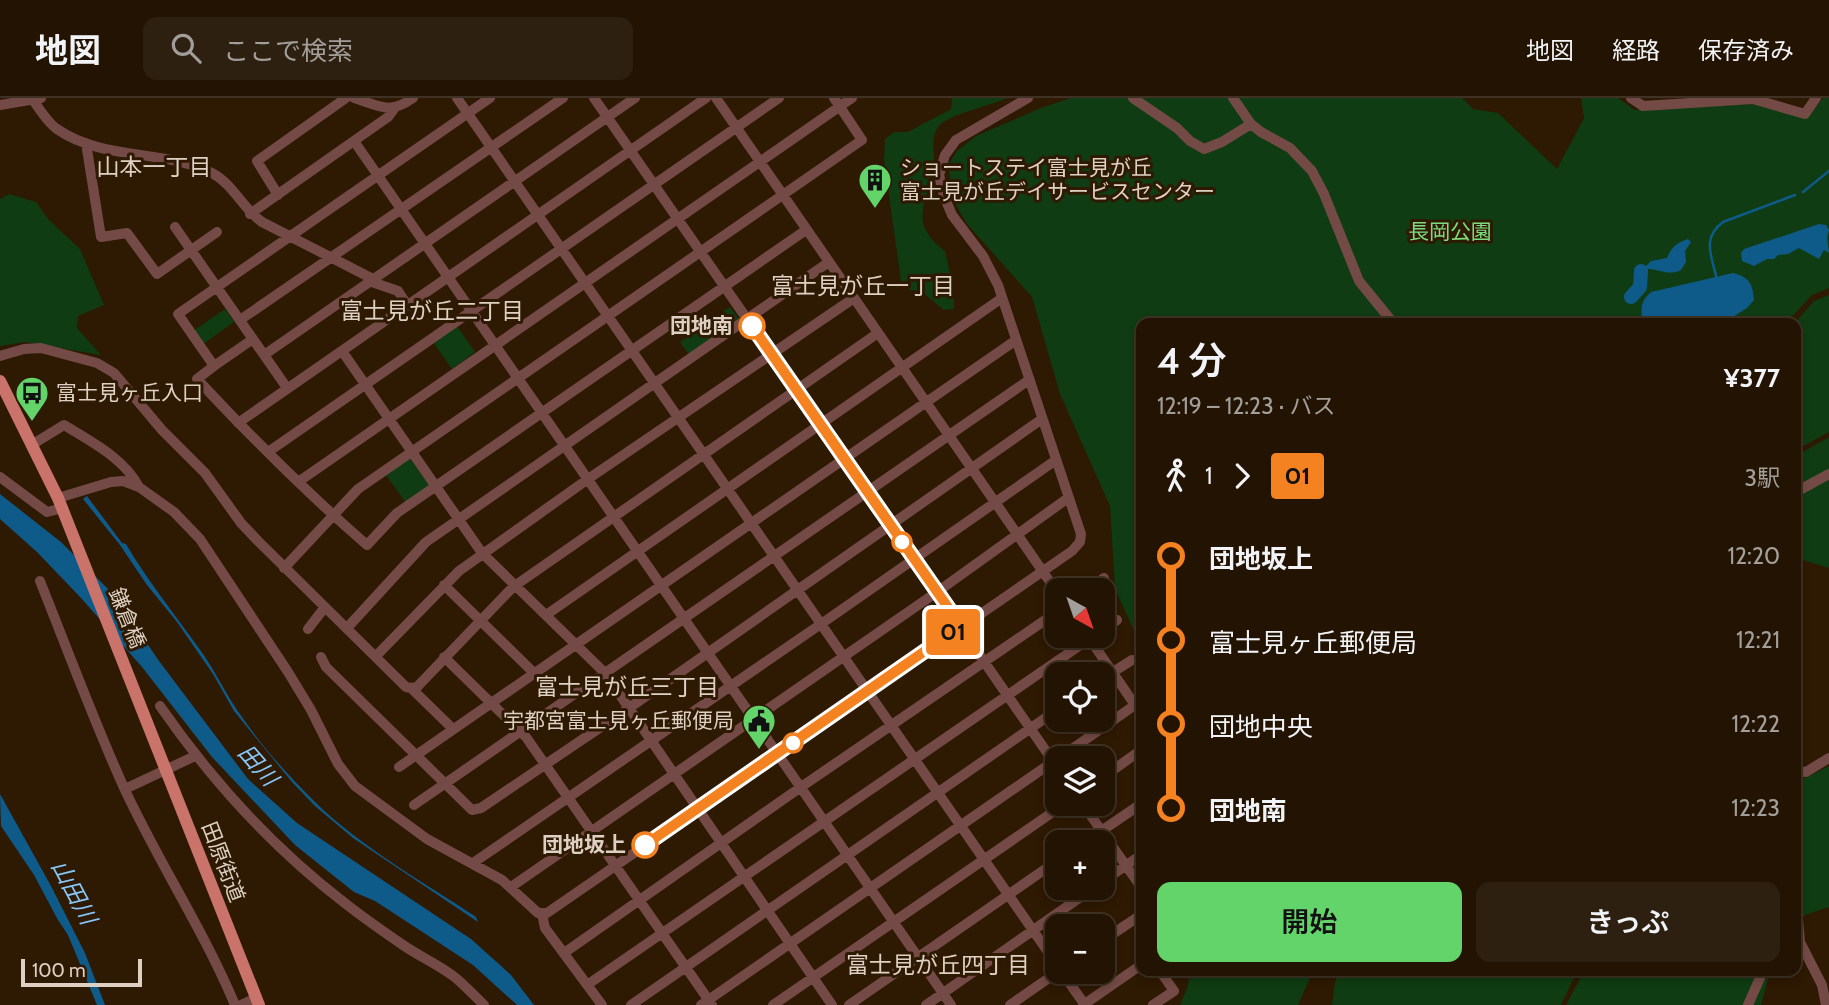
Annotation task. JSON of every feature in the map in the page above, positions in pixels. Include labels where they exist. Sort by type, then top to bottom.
[{"type":"main road","points":[[0,381],[62,508]]},
{"type":"main road","name":"鎌倉橋","points":[[62,508],[152,733]]},
{"type":"main road","name":"田原街道","points":[[152,733],[257,1002]]},
{"type":"street","points":[[278,195],[257,161],[346,98]]},
{"type":"street","points":[[354,98],[387,109],[413,98]]},
{"type":"street","points":[[457,98],[1045,948]]},
{"type":"street","points":[[214,366],[178,314],[490,98]]},
{"type":"street","points":[[240,320],[563,98]]},
{"type":"street","points":[[594,98],[1045,746]]},
{"type":"street","points":[[264,355],[635,98]]},
{"type":"street","points":[[238,423],[706,98]]},
{"type":"street","points":[[716,98],[1047,578]]},
{"type":"street","points":[[268,452],[779,98]]},
{"type":"street","points":[[298,482],[388,417],[760,162],[837,102],[852,98]]},
{"type":"street","points":[[542,914],[1072,551],[1080,541],[1081,534],[1002,299],[983,256],[952,215],[939,175],[945,155],[956,140],[1028,98]]},
{"type":"street","points":[[1133,98],[1204,149],[1222,142],[1251,124]]},
{"type":"street","points":[[1233,98],[1251,124],[1290,148],[1312,171],[1359,281],[1389,318]]},
{"type":"street","points":[[1631,98],[1643,106],[1689,100],[1753,98],[1805,114],[1816,98]]},
{"type":"street","points":[[0,105],[37,99],[55,128],[86,143],[178,163],[213,174],[234,191],[250,214],[371,280],[398,291],[407,305]]},
{"type":"street","points":[[284,568],[358,489],[862,140],[837,102]]},
{"type":"street","points":[[250,214],[388,117],[394,108]]},
{"type":"street","points":[[354,141],[951,1005]]},
{"type":"street","points":[[86,143],[101,237],[127,233],[157,274],[217,232]]},
{"type":"street","points":[[175,227],[287,388]]},
{"type":"street","points":[[253,339],[197,379],[298,482],[367,545],[397,513],[436,485],[806,230]]},
{"type":"street","points":[[347,628],[426,542],[829,262]]},
{"type":"street","points":[[376,656],[444,585],[482,553],[854,298]]},
{"type":"street","points":[[545,615],[1002,299]]},
{"type":"street","points":[[411,688],[416,687],[515,585],[878,333]]},
{"type":"street","points":[[399,768],[1016,340]]},
{"type":"street","points":[[0,356],[23,349],[41,348],[97,363],[114,373],[162,430],[205,473],[241,523],[406,687],[411,688],[453,729]]},
{"type":"street","points":[[342,351],[482,553],[605,673],[832,1005]]},
{"type":"street","points":[[414,804],[1029,380]]},
{"type":"street","points":[[321,657],[326,667],[444,784],[472,810],[481,808],[629,708],[1042,418]]},
{"type":"street","points":[[33,444],[64,425],[104,449],[139,487]]},
{"type":"street","points":[[473,863],[1056,460]]},
{"type":"street","points":[[1801,489],[1829,474]]},
{"type":"street","points":[[0,477],[47,512],[62,508],[111,482],[122,481],[139,487],[174,512],[200,539],[288,672],[338,764],[355,786],[426,839],[473,863],[511,887],[542,914]]},
{"type":"street","points":[[511,887],[1068,498]]},
{"type":"street","points":[[40,581],[125,789],[169,877],[218,965],[235,1005]]},
{"type":"street","points":[[444,585],[534,673]]},
{"type":"street","points":[[308,629],[325,607]]},
{"type":"street","points":[[564,953],[1045,620]]},
{"type":"street","points":[[587,985],[1073,648]]},
{"type":"street","points":[[444,657],[521,731],[686,966],[707,1003],[870,887],[1045,769]]},
{"type":"street","points":[[1115,672],[1132,660]]},
{"type":"street","points":[[1115,676],[1136,706]]},
{"type":"street","points":[[160,706],[195,756],[300,865],[346,904],[403,946],[430,960],[458,980],[484,1005]]},
{"type":"street","points":[[1080,746],[1136,710]]},
{"type":"street","points":[[631,1005],[1045,718]]},
{"type":"street","points":[[1115,769],[1136,754]]},
{"type":"street","points":[[125,789],[195,756]]},
{"type":"street","points":[[1801,772],[1806,772],[1829,758]]},
{"type":"street","points":[[1102,830],[1136,807]]},
{"type":"street","points":[[774,1005],[1047,816]]},
{"type":"street","points":[[1115,851],[1136,880]]},
{"type":"street","points":[[1115,873],[1136,859]]},
{"type":"street","points":[[849,1005],[1045,869]]},
{"type":"street","points":[[926,1005],[1076,900]]},
{"type":"street","points":[[542,914],[545,928],[599,1001],[608,1005]]},
{"type":"street","points":[[1115,933],[1136,918]]},
{"type":"street","points":[[1801,949],[1822,985],[1826,1005]]},
{"type":"street","points":[[1069,984],[1084,1005],[1136,969]]},
{"type":"street","points":[[1153,1005],[1174,991],[1164,976]]},
{"type":"street","points":[[1748,1005],[1761,976]]},
{"type":"street","points":[[1010,1005],[1045,981]]},
{"type":"street","points":[[241,1005],[257,1002]]},
{"type":"green space","points":[[952,98],[1007,98],[943,122],[934,136],[934,164],[925,200],[923,222],[928,235],[945,251],[954,292],[954,309],[944,310],[922,292],[902,288],[884,160],[885,139],[894,132],[908,132],[951,109]]},
{"type":"green space","name":"長岡公園","points":[[1071,98],[1462,98],[1473,109],[1498,113],[1557,169],[1584,118],[1581,98],[1618,98],[1635,110],[1756,104],[1808,117],[1823,98],[1829,98],[1829,288],[1812,295],[1791,318],[1136,318],[1136,635],[1115,589],[1110,506],[1060,394],[1032,297],[967,224],[956,205],[948,165],[957,151],[976,136]]},
{"type":"green space","points":[[9,194],[36,202],[49,220],[80,249],[104,305],[78,316],[77,328],[101,355],[25,342],[0,346],[0,199]]},
{"type":"green space","points":[[1829,295],[1829,432],[1801,447],[1799,318],[1814,301]]},
{"type":"green space","points":[[730,307],[739,322],[690,356],[680,342]]},
{"type":"green space","points":[[225,309],[234,322],[203,344],[193,331]]},
{"type":"green space","points":[[457,326],[475,352],[452,369],[433,342]]},
{"type":"green space","points":[[1829,437],[1829,568],[1801,560],[1801,453]]},
{"type":"green space","points":[[410,458],[430,486],[406,503],[386,475]]},
{"type":"green space","points":[[1829,766],[1829,907],[1805,915],[1801,919],[1801,777],[1805,778]]},
{"type":"green space","points":[[1189,976],[1311,976],[1298,1005],[1180,1005]]},
{"type":"green space","points":[[1338,976],[1575,976],[1561,1005],[1332,1005]]},
{"type":"green space","points":[[1581,976],[1769,976],[1761,1005],[1566,1005]]},
{"type":"water","points":[[1819,224],[1826,225],[1829,230],[1829,253],[1824,250],[1819,259],[1799,248],[1754,266],[1742,261],[1741,253],[1744,249]]},
{"type":"water","points":[[1688,239],[1691,242],[1685,251],[1686,262],[1681,270],[1670,273],[1650,269],[1641,271],[1651,261],[1667,258],[1675,246]]},
{"type":"water","points":[[1733,273],[1749,282],[1754,300],[1731,318],[1642,318],[1642,304],[1651,292]]},
{"type":"water","points":[[0,494],[61,542],[115,596],[159,661],[248,779],[297,823],[471,939],[511,975],[534,1005],[517,1005],[473,965],[375,901],[354,892],[295,845],[212,757],[142,667],[81,598],[37,552],[0,519]]},
{"type":"water","points":[[87,496],[122,543],[126,544],[203,654],[250,728],[286,772],[352,834],[476,917],[478,922],[353,838],[315,806],[292,782],[234,711],[213,674],[177,622],[83,499]]},
{"type":"water","points":[[0,794],[85,953],[105,1005],[97,1005],[68,935],[34,875],[1,826]]},
{"type":"waterway","points":[[1803,192],[1829,171]]},
{"type":"waterway","points":[[1717,280],[1710,248],[1716,228],[1723,222],[1795,195]]},
{"type":"waterway","points":[[1631,297],[1640,287],[1641,271]]},
{"type":"bus line","name":"01","points":[[645,845],[961,626],[752,326]]},
{"type":"place","name":"ショートステイ富士見が丘 富士見が丘デイサービスセンター","points":[[875,210]]},
{"type":"place","name":"団地南","points":[[752,326]]},
{"type":"place","name":"富士見ヶ丘入口","points":[[32,423]]},
{"type":"place","name":"宇都宮富士見ヶ丘郵便局","points":[[759,751]]},
{"type":"place","name":"団地坂上","points":[[645,845]]},
{"type":"district","name":"山本一丁目","points":[[154,167]]},
{"type":"district","name":"富士見が丘一丁目","points":[[863,286]]},
{"type":"district","name":"富士見が丘二丁目","points":[[432,311]]},
{"type":"district","name":"富士見が丘三丁目","points":[[627,687]]},
{"type":"district","name":"富士見が丘四丁目","points":[[938,965]]},
{"type":"water label","name":"田川","points":[[258,765]]},
{"type":"water label","name":"山田川","points":[[74,892]]}]
